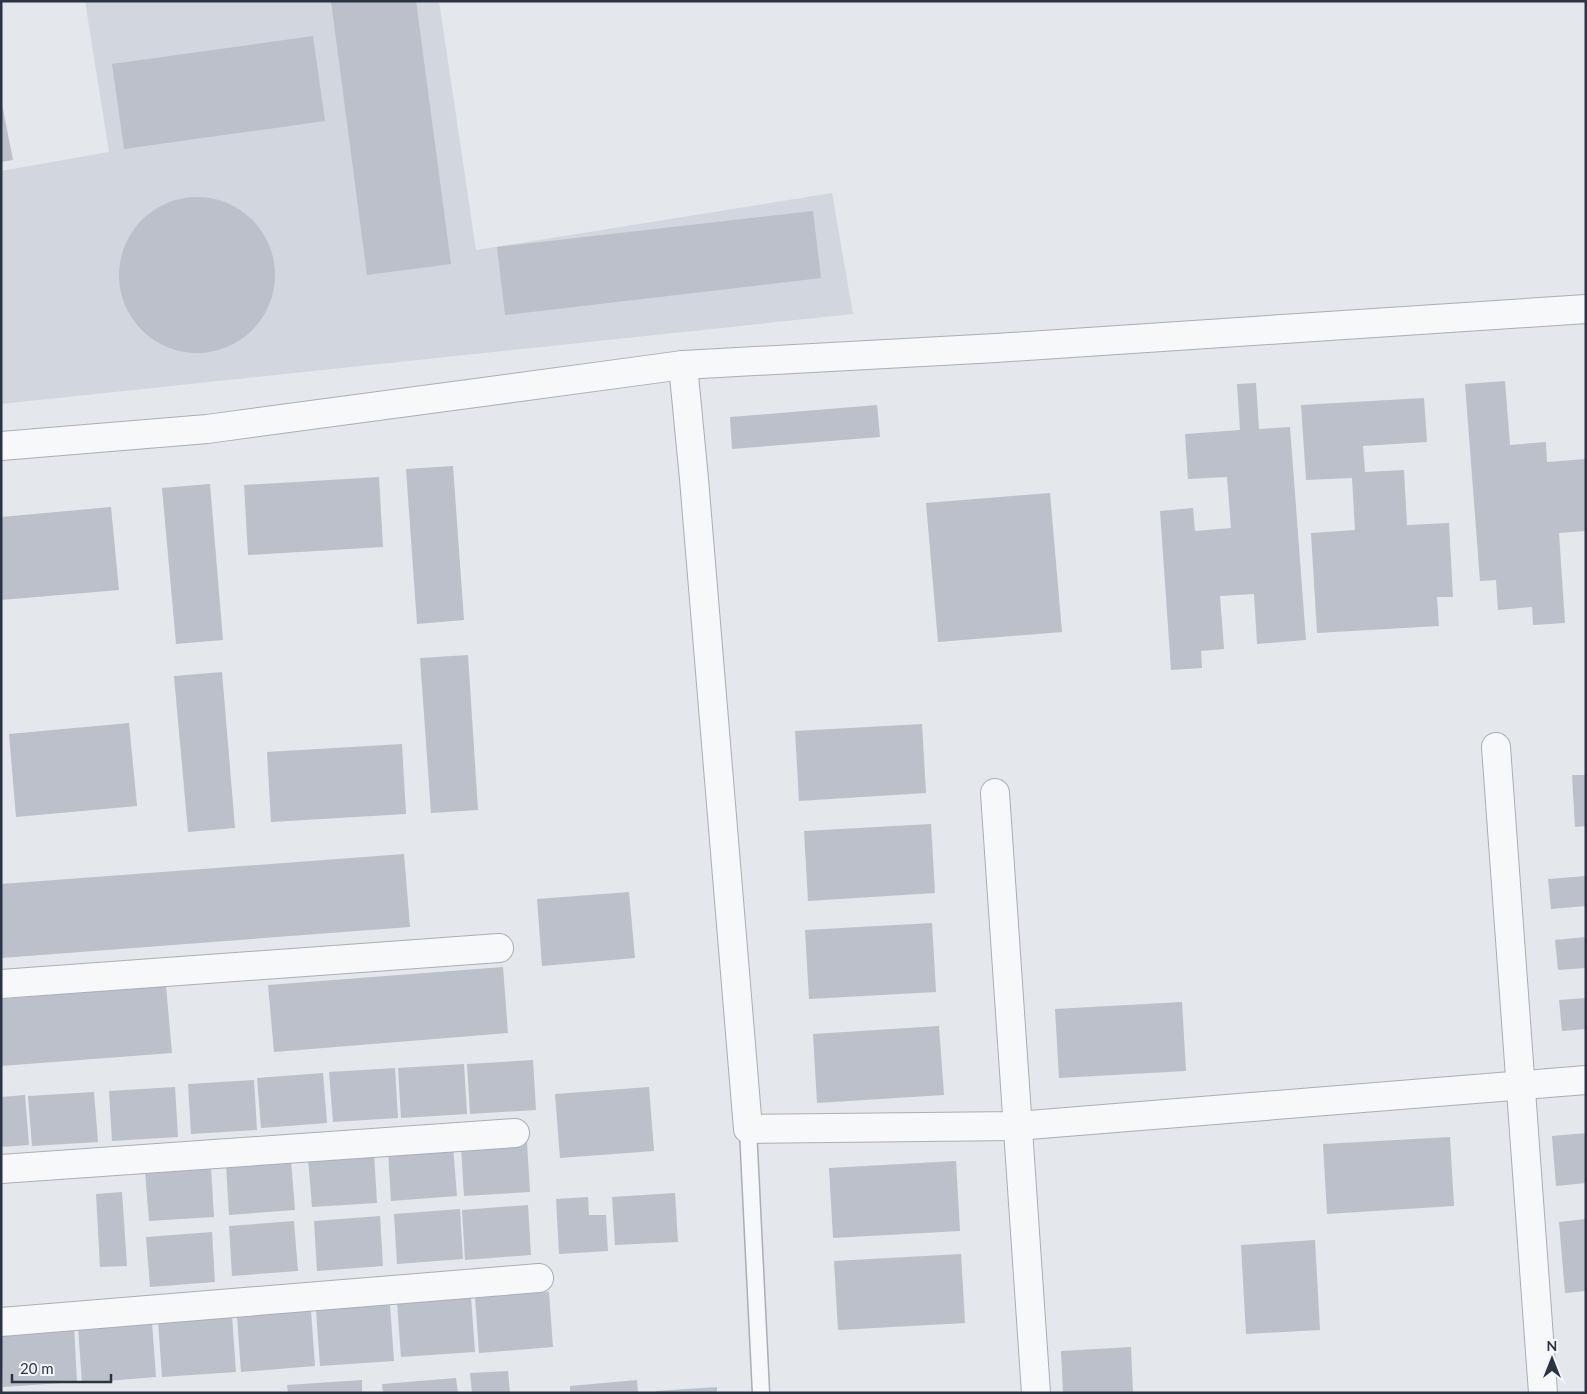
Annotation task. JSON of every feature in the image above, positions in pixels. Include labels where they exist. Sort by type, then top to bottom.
[{"type":"street","points":[[1,446],[207,429],[682,365],[996,348],[1586,309]]},
{"type":"street","points":[[682,365],[696,499],[748,1129],[1016,1126],[1586,1080]]},
{"type":"street","points":[[1496,747],[1544,1393]]},
{"type":"street","points":[[995,793],[1016,1126],[1036,1393]]},
{"type":"street","points":[[1,984],[499,948]]},
{"type":"street","points":[[1,1169],[515,1133]]},
{"type":"street","points":[[1,1322],[539,1278]]},
{"type":"lane","points":[[748,1129],[761,1393]]},
{"type":"shaded area","points":[[85,1],[439,1],[476,250],[832,193],[853,314],[1,404],[1,171],[109,152]]},
{"type":"building","points":[[331,1],[416,1],[451,264],[367,275]]},
{"type":"building","points":[[313,36],[325,121],[124,149],[112,64]]},
{"type":"building","points":[[1,99],[13,160],[1,162]]},
{"type":"building","points":[[189,197],[205,197],[220,200],[234,206],[257,225],[266,238],[272,252],[275,275],[274,290],[266,312],[247,335],[234,344],[220,350],[205,353],[189,353],[174,350],[160,344],[137,325],[128,312],[122,298],[119,283],[119,267],[122,252],[128,238],[147,215],[160,206],[174,200]]},
{"type":"building","points":[[813,211],[821,278],[505,315],[497,247]]},
{"type":"building","points":[[1505,381],[1510,445],[1546,442],[1547,462],[1586,459],[1586,531],[1559,533],[1565,623],[1533,625],[1532,607],[1498,610],[1496,580],[1480,581],[1465,384]]},
{"type":"building","points":[[1256,383],[1259,429],[1290,427],[1306,640],[1257,644],[1254,594],[1220,596],[1224,649],[1201,651],[1202,668],[1171,670],[1160,511],[1193,508],[1195,531],[1231,528],[1227,477],[1188,479],[1185,434],[1240,430],[1237,384]]},
{"type":"building","points":[[1424,398],[1427,442],[1363,446],[1365,472],[1404,470],[1407,525],[1449,523],[1453,597],[1437,597],[1439,626],[1317,633],[1311,533],[1355,530],[1352,478],[1306,480],[1301,405]]},
{"type":"building","points":[[877,405],[880,437],[732,449],[730,417]]},
{"type":"building","points":[[453,466],[464,620],[417,624],[406,469]]},
{"type":"building","points":[[379,477],[383,547],[248,555],[244,485]]},
{"type":"building","points":[[210,484],[223,640],[176,644],[162,488]]},
{"type":"building","points":[[1050,493],[1062,632],[938,642],[926,503]]},
{"type":"building","points":[[111,507],[119,590],[1,600],[1,517]]},
{"type":"building","points":[[468,655],[478,810],[431,813],[420,658]]},
{"type":"building","points":[[222,672],[235,828],[188,832],[174,676]]},
{"type":"building","points":[[129,723],[137,806],[16,817],[9,734]]},
{"type":"building","points":[[922,724],[926,793],[799,801],[795,731]]},
{"type":"building","points":[[402,744],[406,814],[271,822],[267,752]]},
{"type":"building","points":[[1572,775],[1586,775],[1586,826],[1575,827]]},
{"type":"building","points":[[931,824],[935,893],[808,901],[804,831]]},
{"type":"building","points":[[404,854],[410,927],[1,958],[1,884]]},
{"type":"building","points":[[1586,876],[1586,906],[1551,909],[1548,879]]},
{"type":"building","points":[[629,892],[635,958],[542,966],[537,899]]},
{"type":"building","points":[[932,923],[936,992],[809,999],[805,930]]},
{"type":"building","points":[[1586,937],[1586,968],[1558,970],[1555,940]]},
{"type":"building","points":[[503,967],[508,1033],[274,1052],[268,985]]},
{"type":"building","points":[[166,986],[172,1053],[1,1066],[1,999]]},
{"type":"building","points":[[1586,998],[1586,1029],[1562,1031],[1559,1000]]},
{"type":"building","points":[[1182,1002],[1186,1071],[1059,1078],[1055,1009]]},
{"type":"building","points":[[939,1026],[944,1095],[817,1103],[813,1034]]},
{"type":"building","points":[[533,1060],[536,1110],[470,1114],[467,1064]]},
{"type":"building","points":[[464,1064],[467,1114],[401,1118],[398,1068]]},
{"type":"building","points":[[395,1068],[398,1118],[333,1122],[329,1072]]},
{"type":"building","points":[[323,1073],[327,1123],[261,1128],[257,1078]]},
{"type":"building","points":[[254,1080],[257,1130],[191,1134],[188,1084]]},
{"type":"building","points":[[175,1087],[178,1137],[112,1141],[109,1091]]},
{"type":"building","points":[[649,1087],[654,1151],[560,1158],[555,1094]]},
{"type":"building","points":[[94,1092],[98,1142],[32,1146],[28,1096]]},
{"type":"building","points":[[25,1095],[29,1145],[1,1147],[1,1097]]},
{"type":"building","points":[[1586,1133],[1586,1183],[1556,1186],[1552,1136]]},
{"type":"building","points":[[1450,1137],[1454,1206],[1327,1214],[1323,1144]]},
{"type":"building","points":[[527,1142],[530,1192],[464,1196],[461,1147]]},
{"type":"building","points":[[453,1147],[457,1196],[391,1201],[388,1151]]},
{"type":"building","points":[[374,1153],[377,1203],[312,1207],[308,1158]]},
{"type":"building","points":[[291,1160],[295,1210],[229,1215],[226,1165]]},
{"type":"building","points":[[956,1161],[960,1231],[833,1238],[829,1168]]},
{"type":"building","points":[[211,1167],[214,1217],[149,1221],[145,1171]]},
{"type":"building","points":[[122,1192],[127,1266],[100,1267],[96,1194]]},
{"type":"building","points":[[675,1193],[678,1242],[615,1245],[612,1197]]},
{"type":"building","points":[[588,1197],[589,1215],[606,1215],[608,1251],[559,1254],[556,1199]]},
{"type":"building","points":[[528,1205],[531,1255],[465,1260],[462,1210]]},
{"type":"building","points":[[460,1209],[463,1259],[397,1264],[394,1214]]},
{"type":"building","points":[[380,1216],[383,1266],[317,1271],[314,1221]]},
{"type":"building","points":[[1586,1219],[1586,1291],[1565,1293],[1559,1222]]},
{"type":"building","points":[[294,1221],[298,1271],[232,1276],[229,1226]]},
{"type":"building","points":[[212,1232],[215,1282],[150,1287],[146,1237]]},
{"type":"building","points":[[1315,1240],[1320,1330],[1246,1334],[1241,1245]]},
{"type":"building","points":[[961,1254],[965,1323],[838,1330],[834,1261]]},
{"type":"building","points":[[549,1292],[553,1347],[479,1353],[475,1297]]},
{"type":"building","points":[[471,1297],[475,1352],[401,1357],[397,1302]]},
{"type":"building","points":[[390,1305],[394,1361],[320,1366],[316,1310]]},
{"type":"building","points":[[311,1311],[315,1366],[241,1372],[237,1316]]},
{"type":"building","points":[[232,1316],[236,1372],[162,1377],[158,1321]]},
{"type":"building","points":[[152,1322],[156,1377],[82,1383],[78,1327]]},
{"type":"building","points":[[74,1327],[77,1382],[3,1387],[1,1331]]},
{"type":"building","points":[[1131,1347],[1133,1393],[1063,1393],[1061,1351]]},
{"type":"building","points":[[508,1371],[510,1393],[472,1393],[470,1373]]},
{"type":"building","points":[[456,1378],[458,1393],[383,1393],[382,1384]]},
{"type":"building","points":[[362,1380],[362,1393],[288,1393],[287,1385]]},
{"type":"building","points":[[637,1380],[638,1393],[570,1393],[570,1386]]},
{"type":"building","points":[[717,1387],[717,1393],[656,1393],[656,1391]]}]
